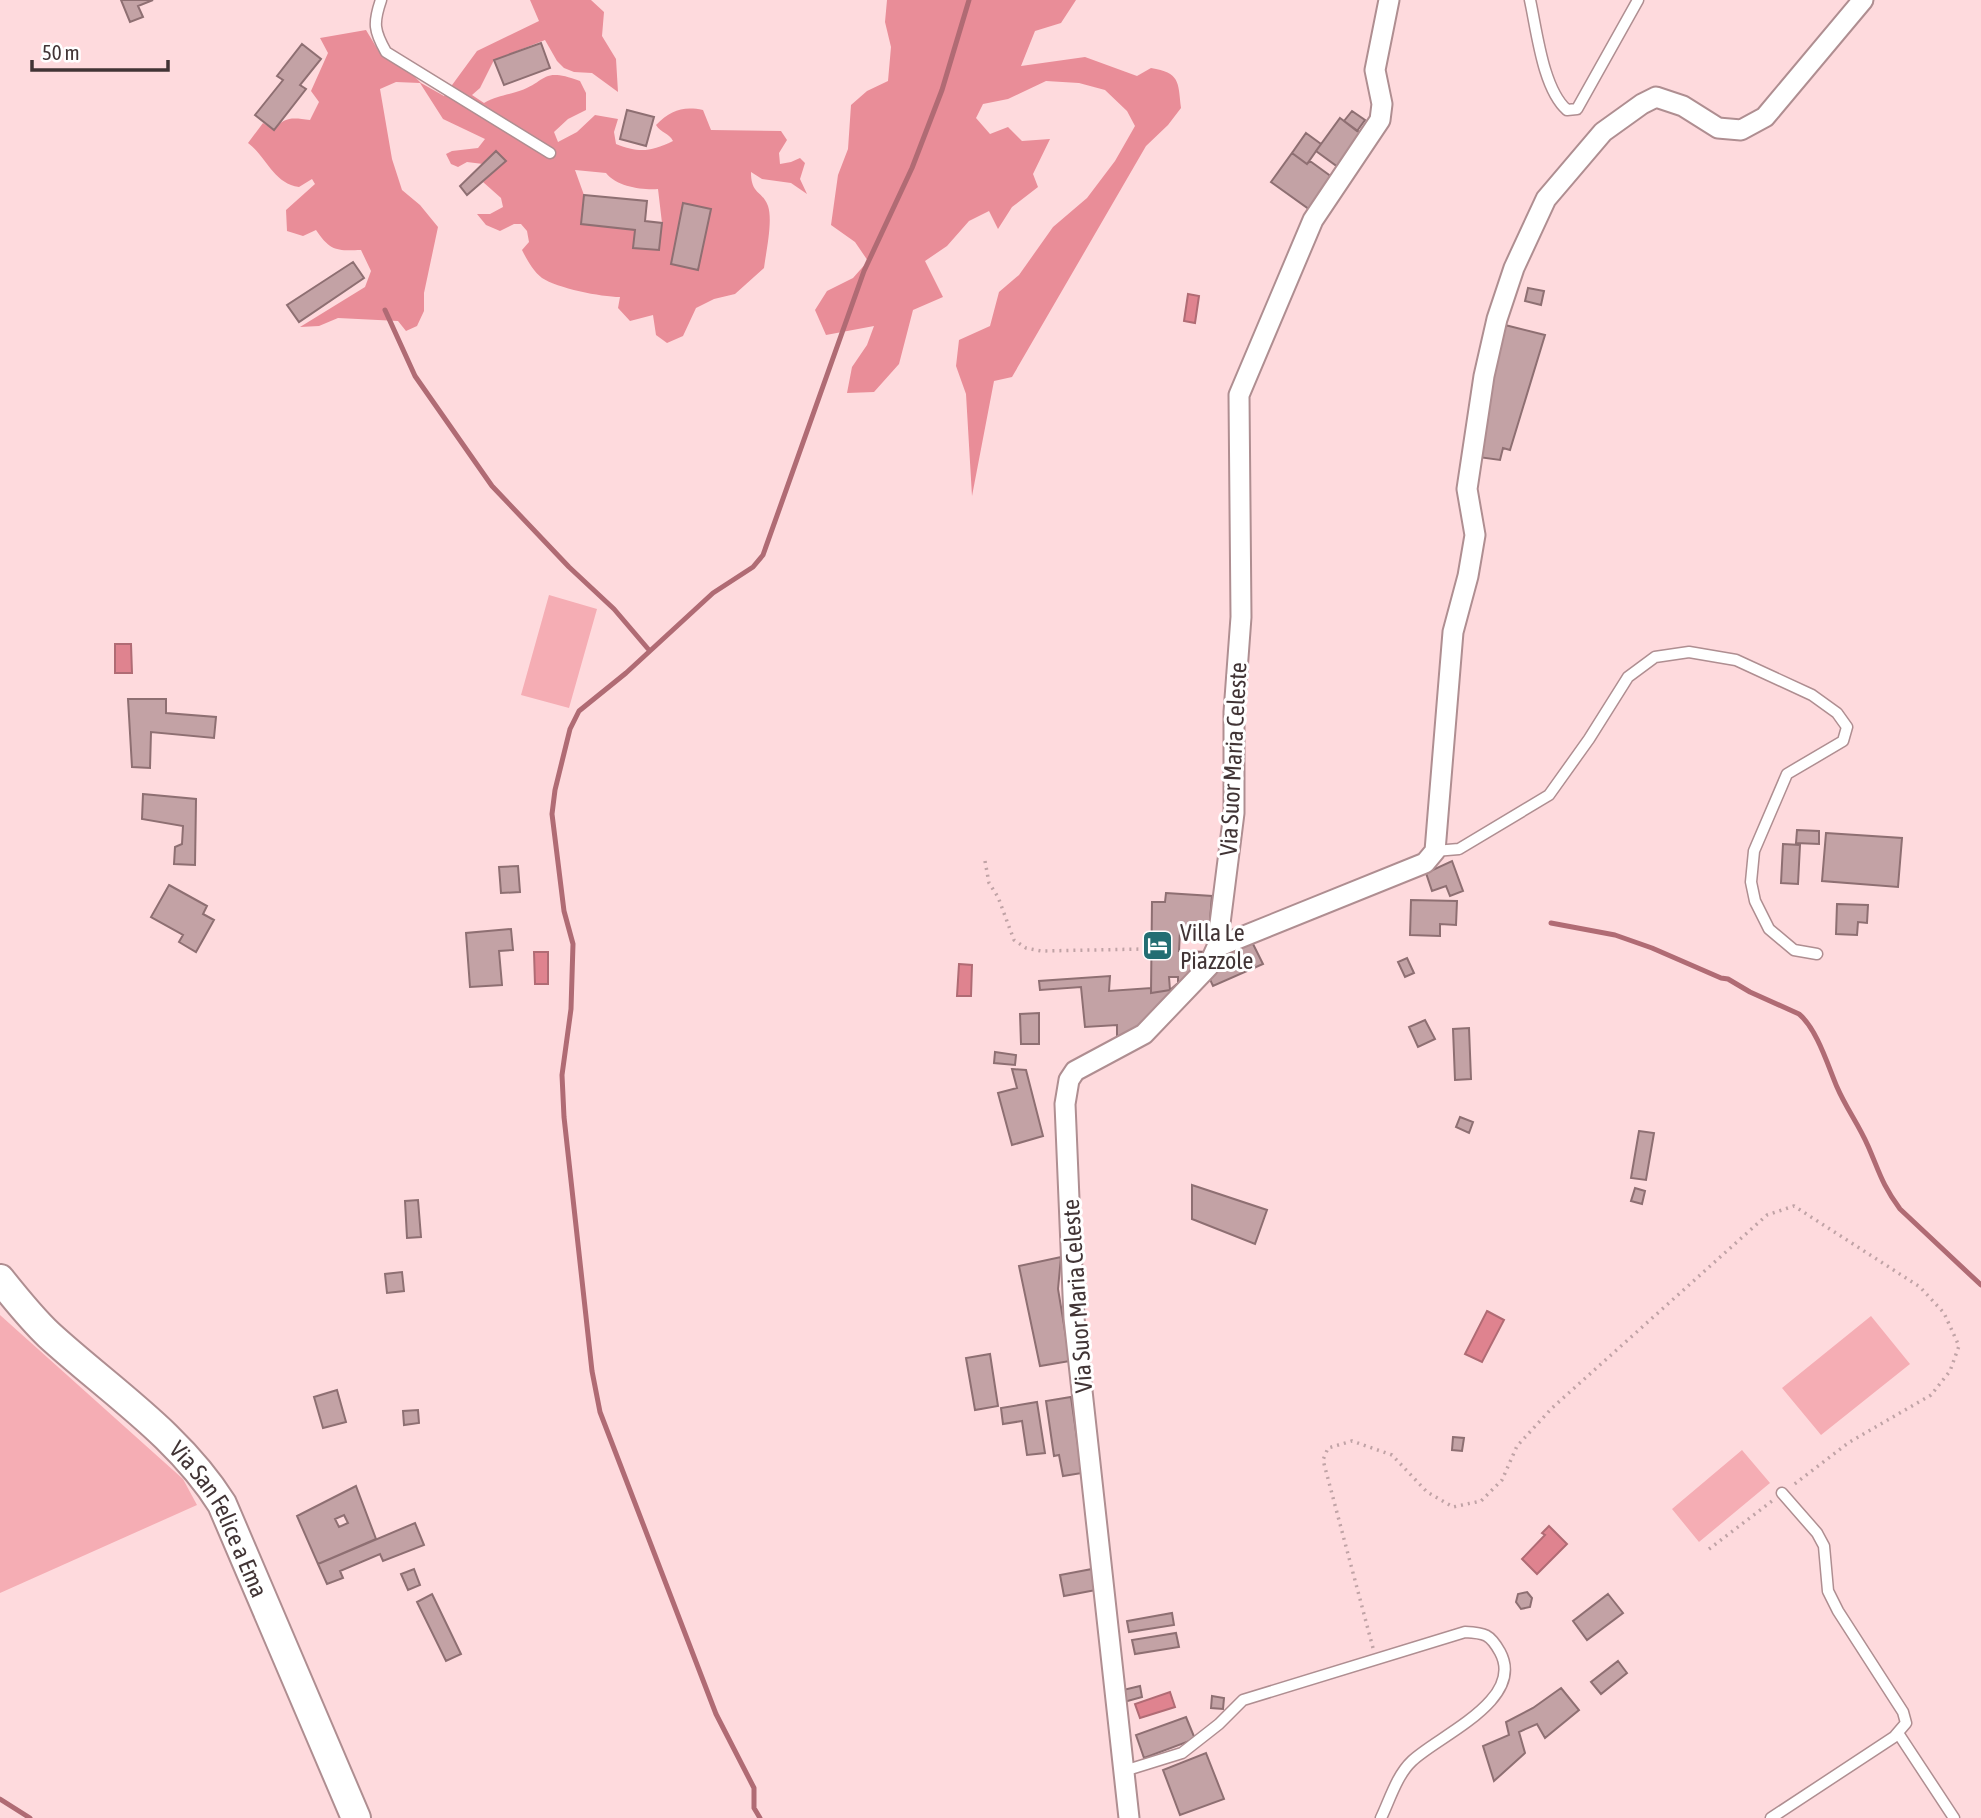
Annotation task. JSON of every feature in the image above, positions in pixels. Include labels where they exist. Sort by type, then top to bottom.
[{"type":"street","name":"Via Suor Maria Celeste","points":[[1129,1818],[1074,1318],[1065,1104],[1069,1080],[1075,1072],[1143,1034],[1208,967],[1217,947],[1234,813],[1234,712],[1241,617],[1239,394],[1313,220],[1380,120],[1382,104],[1375,70],[1389,0]]},
{"type":"street","points":[[1217,947],[1425,863],[1435,851],[1453,632],[1468,576],[1475,535],[1467,489],[1484,376],[1497,319],[1514,268],[1546,199],[1603,132],[1656,97],[1683,106],[1718,128],[1741,130],[1765,117],[1863,0]]},
{"type":"street","name":"Via San Felice a Ema","points":[[0,1279],[27,1313],[50,1336],[124,1397],[205,1477],[222,1504],[356,1818]]},
{"type":"lane","points":[[381,0],[375,19],[377,36],[386,52],[550,153]]},
{"type":"lane","points":[[1530,0],[1550,85],[1558,102],[1567,110],[1577,110],[1638,0]]},
{"type":"lane","points":[[1435,851],[1459,849],[1549,795],[1628,677],[1655,657],[1689,652],[1736,660],[1812,695],[1837,713],[1847,727],[1843,741],[1787,774],[1754,851],[1751,882],[1755,901],[1769,929],[1794,950],[1817,954]]},
{"type":"lane","points":[[1771,1818],[1898,1733],[1906,1723],[1903,1712],[1828,1591],[1824,1546],[1782,1493]]},
{"type":"lane","points":[[1124,1771],[1182,1753],[1219,1724],[1243,1700],[1465,1632],[1482,1633],[1493,1640],[1503,1659],[1503,1679],[1489,1703],[1411,1762],[1396,1783],[1381,1818]]},
{"type":"lane","points":[[1898,1733],[1954,1818]]},
{"type":"path","points":[[985,862],[989,883],[998,897],[1009,933],[1026,948],[1041,951],[1143,949]]},
{"type":"path","points":[[1377,1660],[1323,1460],[1328,1448],[1352,1441],[1392,1455],[1427,1492],[1453,1507],[1481,1501],[1502,1480],[1517,1446],[1552,1408],[1767,1214],[1794,1206],[1920,1287],[1944,1313],[1959,1346],[1950,1371],[1931,1395],[1848,1443],[1709,1549]]},
{"type":"shaded area","points":[[530,0],[591,0],[604,12],[602,36],[616,59],[618,92],[592,73],[574,72],[564,68],[545,40],[494,60],[480,88],[472,95],[484,103],[550,76],[557,75],[580,81],[586,93],[586,110],[568,119],[554,132],[558,142],[577,132],[595,115],[618,119],[614,132],[616,144],[638,150],[651,149],[673,141],[656,125],[678,110],[689,109],[703,110],[711,130],[781,131],[787,140],[779,153],[780,164],[800,158],[805,163],[800,179],[807,194],[791,183],[762,179],[751,172],[753,185],[766,201],[769,212],[764,268],[735,294],[714,299],[696,308],[683,336],[667,343],[656,335],[653,315],[630,321],[618,308],[620,297],[580,291],[542,278],[522,250],[529,242],[527,231],[521,224],[514,224],[500,231],[486,225],[477,214],[490,214],[503,207],[501,198],[483,182],[506,161],[496,152],[483,164],[467,162],[458,167],[451,164],[446,154],[478,148],[485,139],[443,119],[420,83],[396,82],[380,89],[392,159],[402,190],[420,205],[438,227],[424,293],[424,311],[417,326],[406,331],[398,321],[338,318],[319,326],[300,327],[365,287],[371,271],[361,250],[330,246],[316,230],[303,236],[287,231],[286,210],[315,184],[312,179],[299,187],[290,185],[276,175],[248,143],[263,123],[274,130],[290,119],[310,120],[319,102],[311,91],[328,53],[320,38],[366,30],[381,55],[444,96],[477,51],[539,21]],"holes":[[[575,170],[606,173],[623,184],[658,189],[662,223],[635,230],[581,224],[584,195]],[[683,203],[710,209],[698,269],[671,264]]]},
{"type":"shaded area","points":[[887,0],[1076,0],[1061,23],[1035,31],[1021,66],[1085,57],[1137,76],[1151,68],[1160,70],[1172,76],[1178,85],[1181,108],[1146,146],[1012,377],[994,381],[972,496],[966,394],[956,366],[959,340],[990,326],[999,292],[1019,275],[1053,227],[1087,198],[1115,161],[1135,126],[1127,111],[1105,90],[1079,83],[1046,81],[1008,99],[983,104],[976,118],[990,134],[1008,127],[1022,141],[1050,139],[1033,174],[1038,187],[1012,207],[998,229],[989,211],[969,221],[947,246],[925,261],[943,297],[913,310],[899,364],[874,392],[847,393],[852,367],[867,345],[874,326],[826,335],[815,310],[827,291],[853,278],[868,261],[855,242],[831,225],[838,175],[848,149],[851,105],[867,91],[888,81],[891,47],[885,22]]},
{"type":"shaded area","points":[[1188,294],[1199,296],[1195,323],[1184,321]]},
{"type":"shaded area","points":[[549,595],[597,609],[569,708],[521,695]]},
{"type":"shaded area","points":[[115,644],[131,644],[132,673],[115,673]]},
{"type":"shaded area","points":[[534,952],[548,952],[548,984],[535,984]]},
{"type":"shaded area","points":[[959,964],[972,965],[971,996],[957,996]]},
{"type":"shaded area","points":[[1487,1311],[1504,1320],[1482,1362],[1465,1354]]},
{"type":"shaded area","points":[[0,1315],[183,1479],[197,1505],[0,1593]]},
{"type":"shaded area","points":[[1871,1316],[1910,1364],[1821,1435],[1782,1388]]},
{"type":"shaded area","points":[[1742,1450],[1770,1483],[1699,1542],[1672,1509]]},
{"type":"shaded area","points":[[1549,1526],[1567,1544],[1537,1574],[1522,1559],[1545,1535],[1542,1533]]},
{"type":"shaded area","points":[[1170,1692],[1175,1707],[1140,1718],[1135,1704]]},
{"type":"building","points":[[121,0],[153,0],[138,6],[143,17],[130,22]]},
{"type":"building","points":[[541,43],[550,68],[504,85],[494,60]]},
{"type":"building","points":[[302,44],[321,59],[300,85],[306,89],[274,130],[255,115],[283,80],[277,76]]},
{"type":"building","points":[[627,110],[654,117],[646,146],[620,139]]},
{"type":"building","points":[[1352,111],[1365,120],[1357,131],[1344,121]]},
{"type":"building","points":[[1340,118],[1366,137],[1342,170],[1316,151]]},
{"type":"building","points":[[1306,133],[1321,144],[1307,164],[1292,153]]},
{"type":"building","points":[[496,151],[506,161],[467,195],[460,186]]},
{"type":"building","points":[[1292,153],[1307,164],[1310,161],[1336,180],[1313,212],[1271,182]]},
{"type":"building","points":[[584,195],[647,201],[645,221],[662,223],[659,250],[633,248],[635,230],[581,224]]},
{"type":"building","points":[[683,203],[711,209],[698,270],[671,264]]},
{"type":"building","points":[[353,262],[364,278],[299,322],[287,305]]},
{"type":"building","points":[[1528,288],[1544,291],[1541,305],[1525,301]]},
{"type":"building","points":[[1505,325],[1545,335],[1510,450],[1503,448],[1500,460],[1478,457],[1483,416]]},
{"type":"building","points":[[128,699],[166,699],[166,713],[216,717],[214,738],[151,732],[150,768],[132,767]]},
{"type":"building","points":[[143,794],[196,799],[195,865],[174,864],[175,847],[182,844],[183,826],[142,819]]},
{"type":"building","points":[[1797,830],[1819,831],[1819,844],[1796,843]]},
{"type":"building","points":[[1826,833],[1902,838],[1898,887],[1822,881]]},
{"type":"building","points":[[1783,844],[1800,845],[1798,884],[1781,883]]},
{"type":"building","points":[[1452,861],[1463,891],[1450,896],[1446,886],[1432,891],[1426,873]]},
{"type":"building","points":[[518,866],[520,892],[501,893],[499,867]]},
{"type":"building","points":[[169,885],[207,906],[203,914],[214,920],[196,952],[179,942],[183,935],[151,917]]},
{"type":"building","name":"Villa Le Piazzole","points":[[1166,893],[1212,896],[1209,932],[1180,931],[1179,951],[1208,952],[1182,986],[1178,983],[1178,977],[1169,977],[1170,990],[1151,993],[1152,902],[1165,902]]},
{"type":"building","points":[[1411,900],[1457,901],[1456,925],[1440,924],[1440,936],[1410,935]]},
{"type":"building","points":[[1837,904],[1868,905],[1867,923],[1858,922],[1857,935],[1836,934]]},
{"type":"building","points":[[511,929],[513,950],[499,951],[502,985],[470,987],[466,933]]},
{"type":"building","points":[[1251,940],[1263,964],[1213,986],[1207,973],[1223,952]]},
{"type":"building","points":[[1407,958],[1414,973],[1405,977],[1398,962]]},
{"type":"building","points":[[1110,976],[1109,991],[1151,988],[1151,993],[1170,990],[1178,983],[1182,986],[1144,1027],[1117,1042],[1117,1025],[1085,1027],[1081,987],[1040,990],[1039,981]]},
{"type":"building","points":[[1039,1013],[1039,1044],[1021,1044],[1020,1014]]},
{"type":"building","points":[[1425,1020],[1435,1039],[1418,1047],[1409,1027]]},
{"type":"building","points":[[1469,1028],[1471,1079],[1455,1080],[1453,1029]]},
{"type":"building","points":[[995,1052],[1016,1055],[1015,1065],[994,1063]]},
{"type":"building","points":[[1012,1069],[1026,1070],[1043,1136],[1012,1145],[998,1093],[1017,1088]]},
{"type":"building","points":[[1460,1117],[1473,1122],[1469,1133],[1456,1127]]},
{"type":"building","points":[[1639,1131],[1654,1133],[1646,1180],[1631,1178]]},
{"type":"building","points":[[1192,1185],[1267,1210],[1255,1244],[1192,1219]]},
{"type":"building","points":[[1635,1188],[1645,1191],[1642,1204],[1631,1201]]},
{"type":"building","points":[[418,1200],[421,1237],[407,1238],[405,1201]]},
{"type":"building","points":[[1061,1257],[1058,1289],[1070,1361],[1040,1366],[1019,1266]]},
{"type":"building","points":[[402,1272],[404,1291],[387,1293],[385,1274]]},
{"type":"building","points":[[990,1354],[998,1406],[975,1410],[966,1358]]},
{"type":"building","points":[[337,1390],[346,1422],[323,1428],[314,1397]]},
{"type":"building","points":[[1071,1397],[1082,1473],[1063,1476],[1059,1455],[1054,1456],[1046,1401]]},
{"type":"building","points":[[1037,1402],[1045,1453],[1027,1455],[1022,1421],[1003,1424],[1001,1408]]},
{"type":"building","points":[[418,1410],[419,1423],[404,1425],[403,1411]]},
{"type":"building","points":[[1453,1437],[1464,1438],[1462,1451],[1452,1450]]},
{"type":"building","points":[[356,1486],[376,1539],[318,1564],[297,1516]],"holes":[[[344,1515],[348,1523],[339,1527],[335,1519]]]},
{"type":"building","points":[[415,1523],[424,1545],[383,1561],[380,1554],[340,1571],[343,1578],[327,1584],[318,1564]]},
{"type":"building","points":[[414,1569],[420,1585],[408,1590],[401,1574]]},
{"type":"building","points":[[1092,1569],[1096,1590],[1064,1596],[1060,1575]]},
{"type":"building","points":[[1527,1592],[1532,1598],[1530,1607],[1521,1609],[1516,1602],[1518,1594]]},
{"type":"building","points":[[432,1594],[461,1654],[446,1661],[417,1602]]},
{"type":"building","points":[[1608,1594],[1623,1613],[1587,1640],[1573,1621]]},
{"type":"building","points":[[1172,1613],[1174,1625],[1129,1632],[1127,1621]]},
{"type":"building","points":[[1176,1633],[1179,1647],[1135,1654],[1132,1640]]},
{"type":"building","points":[[1618,1661],[1627,1673],[1601,1694],[1591,1682]]},
{"type":"building","points":[[1140,1686],[1142,1697],[1124,1702],[1123,1690]]},
{"type":"building","points":[[1561,1688],[1579,1710],[1545,1738],[1537,1724],[1519,1732],[1525,1753],[1494,1781],[1483,1746],[1509,1735],[1506,1722],[1533,1708]]},
{"type":"building","points":[[1212,1696],[1224,1698],[1223,1709],[1211,1708]]},
{"type":"building","points":[[1186,1717],[1195,1739],[1144,1758],[1136,1735]]},
{"type":"building","points":[[1206,1753],[1224,1799],[1180,1815],[1163,1770]]},
{"type":"waterway","points":[[760,1818],[754,1808],[754,1788],[716,1714],[600,1412],[592,1371],[564,1117],[562,1075],[571,1009],[573,944],[564,911],[552,814],[570,729],[579,711],[626,673],[713,593],[753,567],[763,555],[864,271],[912,168],[942,90],[969,0]]},
{"type":"waterway","points":[[385,310],[415,376],[492,486],[569,567],[614,609],[649,650]]},
{"type":"waterway","points":[[1551,923],[1615,935],[1652,948],[1728,979],[1799,1014],[1817,1038],[1881,1178],[1900,1209],[1981,1285]]},
{"type":"waterway","points":[[0,1799],[30,1818]]},
{"type":"place","name":"Villa Le Piazzole","points":[[1157,946]]}]
